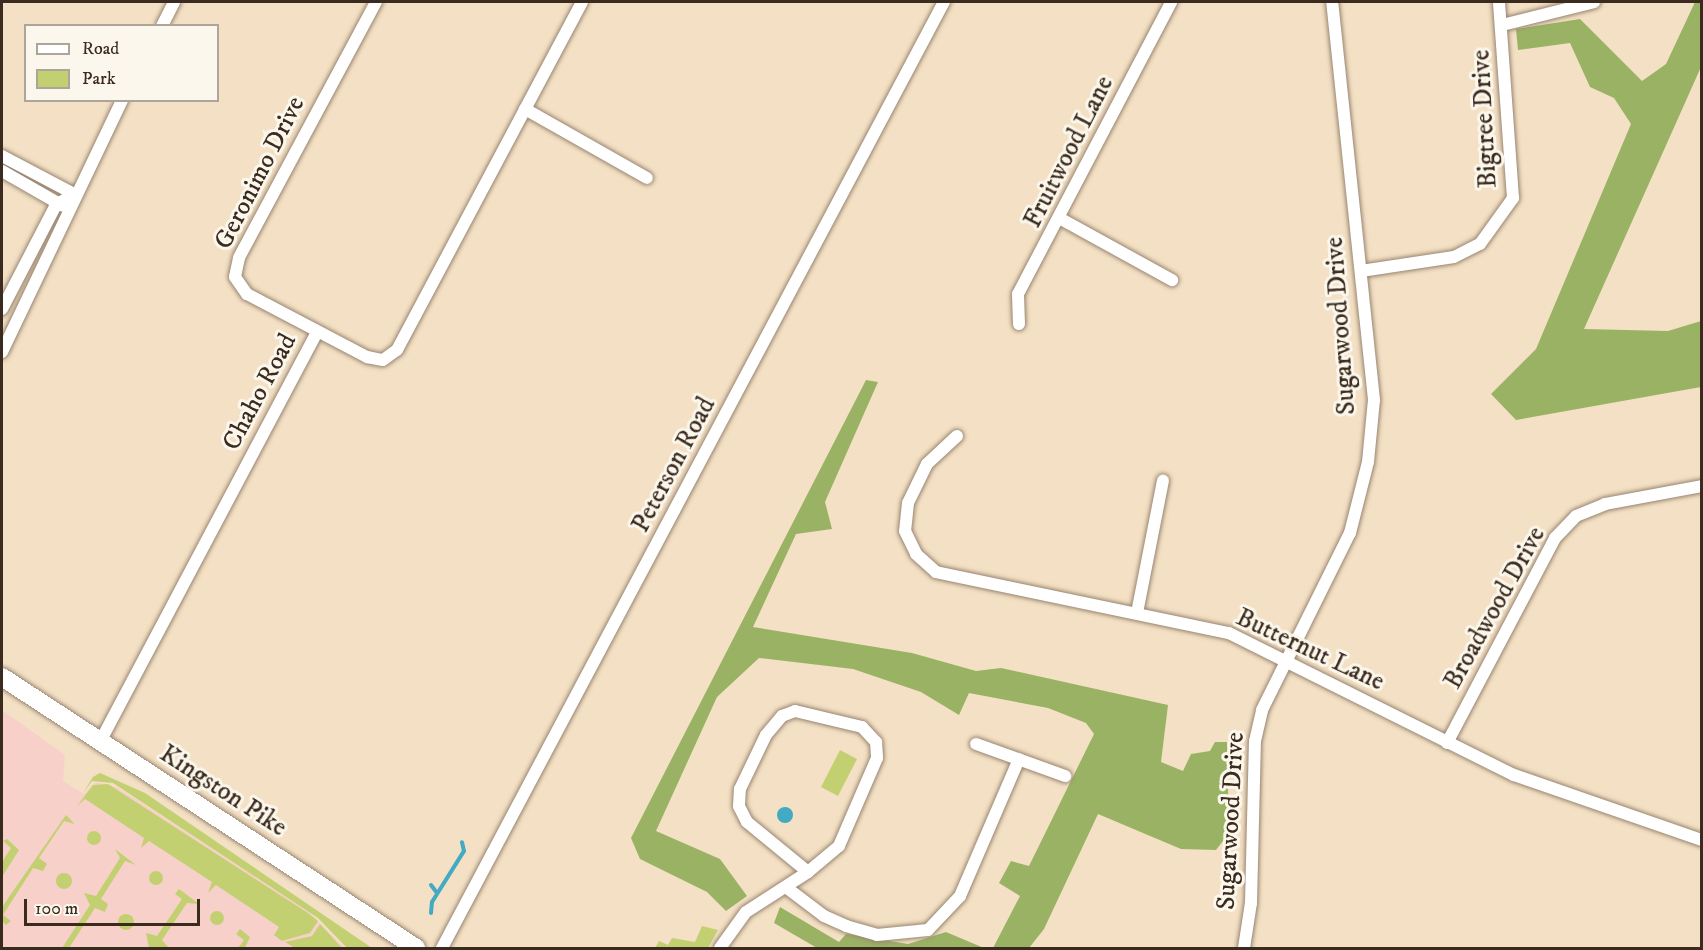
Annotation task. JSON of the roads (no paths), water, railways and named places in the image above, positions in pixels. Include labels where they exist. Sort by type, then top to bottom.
[{"type":"main road","name":"Kingston Pike","points":[[2,677],[416,948]]},
{"type":"street","points":[[163,24],[174,2]]},
{"type":"street","name":"Geronimo Drive","points":[[317,332],[247,294],[235,277],[239,258],[376,2]]},
{"type":"street","name":"Chaho Road","points":[[100,742],[317,332],[367,357],[383,360],[397,350],[582,2]]},
{"type":"street","name":"Peterson Road","points":[[442,948],[944,2]]},
{"type":"street","name":"Fruitwood Lane","points":[[1018,324],[1018,294],[1061,219],[1171,2]]},
{"type":"street","name":"Sugarwood Drive","points":[[1244,948],[1251,903],[1255,741],[1262,710],[1350,533],[1368,462],[1374,400],[1332,2]]},
{"type":"street","name":"Bigtree Drive","points":[[1361,271],[1454,257],[1480,244],[1500,222],[1513,198],[1499,2]]},
{"type":"street","points":[[1502,25],[1594,2]]},
{"type":"street","points":[[2,309],[74,194],[121,102]]},
{"type":"street","points":[[525,109],[646,178]]},
{"type":"street","points":[[2,156],[74,194]]},
{"type":"street","points":[[16,179],[22,167]]},
{"type":"street","points":[[2,171],[64,207]]},
{"type":"street","points":[[2,352],[64,207]]},
{"type":"street","points":[[1061,219],[1172,280]]},
{"type":"street","name":"Butternut Lane","points":[[957,436],[927,464],[908,503],[905,531],[916,554],[936,572],[960,579],[1229,633],[1287,659],[1447,743],[1565,795],[1701,840]]},
{"type":"street","points":[[1137,613],[1164,481]]},
{"type":"street","name":"Broadwood Drive","points":[[1447,743],[1555,538],[1576,516],[1605,504],[1701,486]]},
{"type":"street","points":[[720,948],[746,912],[787,888],[808,872],[839,846],[878,758],[876,742],[862,726],[795,711],[782,716],[760,745],[740,789],[739,806],[747,822],[808,872]]},
{"type":"street","points":[[976,744],[1065,776]]},
{"type":"street","points":[[787,888],[824,916],[846,926],[877,935],[914,936],[928,930],[960,896],[1019,759]]},
{"type":"water","points":[[782,807],[788,807],[793,815],[791,821],[782,823],[777,818],[777,812]]},
{"type":"waterway","points":[[431,913],[432,902],[464,851],[462,842]]},
{"type":"waterway","points":[[431,885],[437,893]]}]
